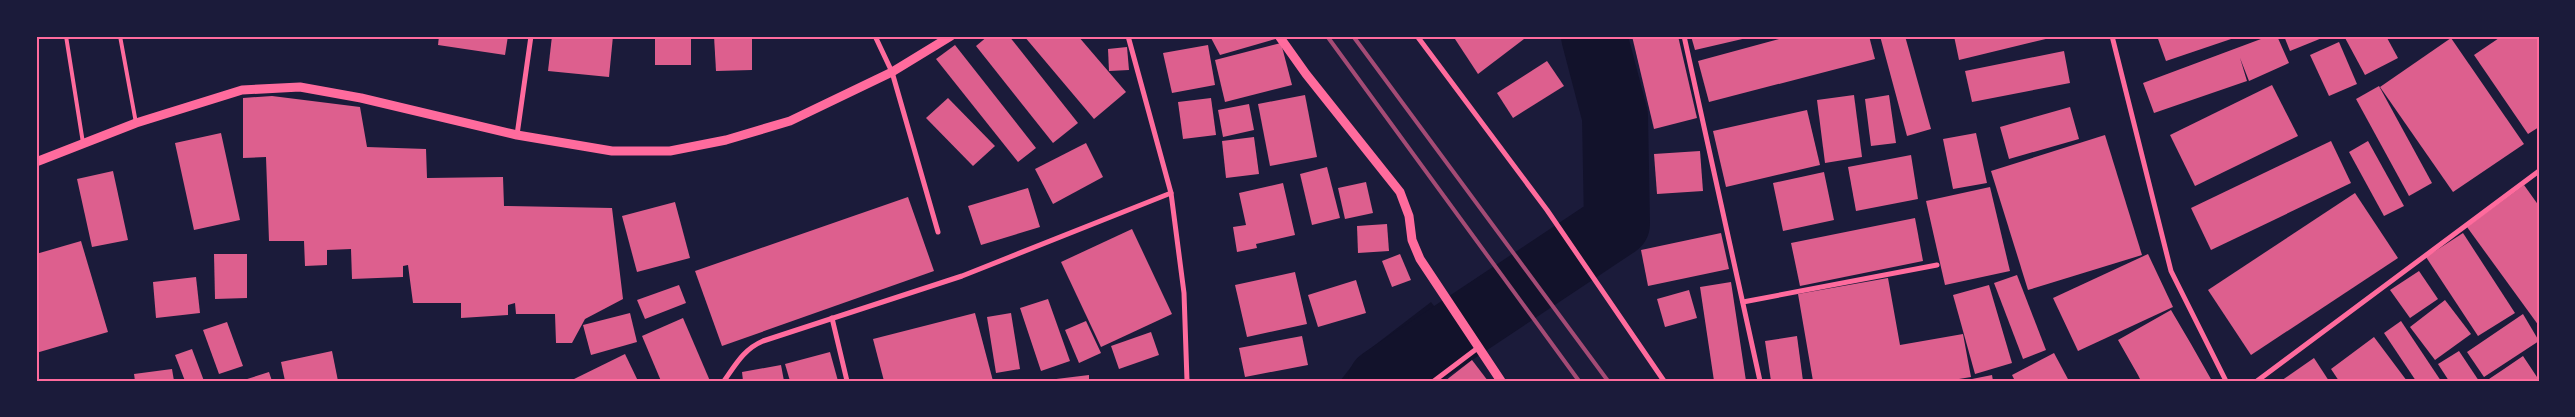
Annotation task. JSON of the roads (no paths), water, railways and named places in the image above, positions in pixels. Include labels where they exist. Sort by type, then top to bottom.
[{"type":"street","points":[[517,135],[531,36]]},
{"type":"street","points":[[875,36],[892,72],[938,232]]},
{"type":"street","points":[[36,162],[136,122],[242,90],[300,87],[361,98],[517,135],[612,151],[670,151],[726,140],[790,121],[892,72],[951,36]]},
{"type":"street","points":[[1128,36],[1171,193],[1184,293],[1187,381]]},
{"type":"street","points":[[1279,36],[1306,74],[1400,192],[1409,216],[1412,240],[1418,253],[1443,296],[1501,381]]},
{"type":"street","points":[[1417,36],[1547,210],[1664,381]]},
{"type":"street","points":[[1684,36],[1760,381]]},
{"type":"street","points":[[2112,36],[2172,271],[2226,381]]},
{"type":"street","points":[[2256,381],[2539,171]]},
{"type":"street","points":[[724,381],[752,346],[962,276],[1171,193]]},
{"type":"street","points":[[1743,302],[1937,264]]},
{"type":"street","points":[[832,318],[847,381]]},
{"type":"street","points":[[1434,381],[1479,347]]},
{"type":"lane","points":[[66,36],[83,143]]},
{"type":"lane","points":[[120,36],[136,122]]},
{"type":"waterway","points":[[1381,381],[1617,224],[1615,116],[1594,36]]},
{"type":"railway","points":[[1327,36],[1579,381]]},
{"type":"railway","points":[[1353,36],[1608,381]]}]
